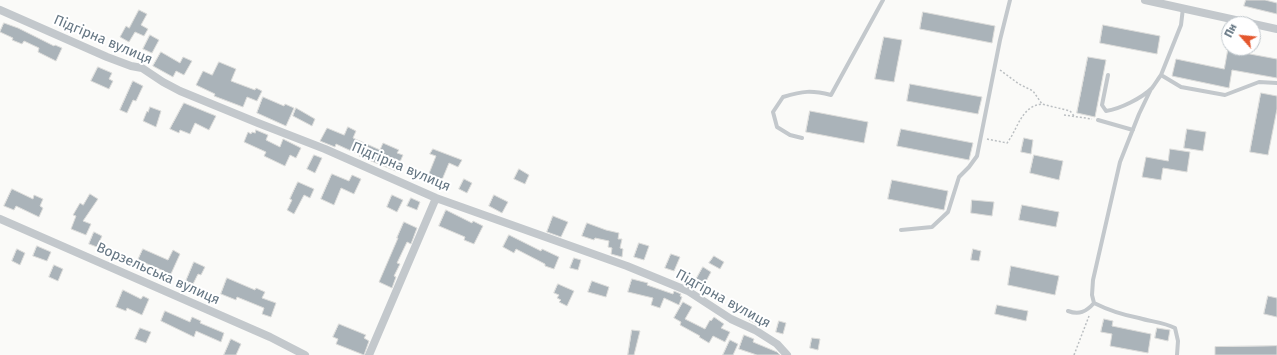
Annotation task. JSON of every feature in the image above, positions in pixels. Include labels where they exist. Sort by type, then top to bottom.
[{"type":"street","points":[[1145,0],[1184,4],[1277,29]]},
{"type":"street","name":"Підгірна вулиця","points":[[0,10],[107,57],[131,66],[142,68],[180,91],[325,149],[436,198],[627,266],[688,291],[731,319],[754,330],[777,344],[787,355]]},
{"type":"street","points":[[369,355],[436,198]]},
{"type":"street","name":"Ворзельська вулиця","points":[[0,219],[270,338],[305,355]]},
{"type":"lane","points":[[802,138],[790,135],[777,127],[773,112],[783,97],[801,91],[818,92],[831,95],[883,0]]},
{"type":"lane","points":[[901,230],[932,227],[948,212],[959,177],[977,156],[995,64],[1010,0]]},
{"type":"lane","points":[[1094,303],[1092,295],[1094,280],[1120,162],[1151,88],[1161,74],[1181,25],[1184,4]]},
{"type":"lane","points":[[1161,74],[1182,87],[1225,95],[1259,82],[1277,83]]},
{"type":"lane","points":[[1108,75],[1102,105],[1106,111],[1115,110],[1125,106],[1151,88]]},
{"type":"lane","points":[[1098,120],[1133,130]]},
{"type":"lane","points":[[1068,311],[1077,314],[1087,310],[1094,303]]},
{"type":"lane","points":[[1094,303],[1110,310],[1140,319],[1165,323],[1175,328],[1178,341],[1177,355]]},
{"type":"path","points":[[995,64],[1000,70],[1019,84],[1033,91],[1042,104]]},
{"type":"path","points":[[980,138],[1007,143],[1025,113],[1035,105],[1042,104],[1070,111],[1075,117]]},
{"type":"path","points":[[1064,115],[1098,120]]},
{"type":"path","points":[[1074,355],[1094,303]]},
{"type":"building","points":[[1246,0],[1265,0],[1277,3],[1277,14],[1244,6]]},
{"type":"building","points":[[139,10],[147,14],[141,25],[148,29],[144,36],[135,32],[129,42],[120,37],[126,26],[129,28]]},
{"type":"building","points":[[923,12],[995,26],[992,43],[920,29]]},
{"type":"building","points":[[4,23],[18,28],[54,46],[55,45],[62,48],[56,61],[38,52],[39,48],[24,41],[22,44],[12,40],[13,38],[0,32]]},
{"type":"building","points":[[1103,25],[1160,36],[1157,54],[1100,43]]},
{"type":"building","points":[[150,35],[159,40],[152,53],[143,49]]},
{"type":"building","points":[[884,37],[902,40],[894,82],[875,79]]},
{"type":"building","points":[[161,52],[180,63],[183,57],[192,61],[184,75],[176,71],[173,77],[153,66]]},
{"type":"building","points":[[1227,56],[1261,56],[1277,59],[1277,78],[1232,70],[1229,88],[1172,76],[1176,59],[1224,69]]},
{"type":"building","points":[[1088,57],[1106,60],[1095,117],[1077,113]]},
{"type":"building","points":[[219,62],[236,69],[231,81],[262,91],[257,101],[247,97],[243,107],[214,96],[215,94],[196,85],[203,71],[212,75]]},
{"type":"building","points":[[98,67],[112,73],[109,79],[113,81],[109,89],[91,81]]},
{"type":"building","points":[[133,81],[143,86],[136,101],[133,100],[127,113],[120,110]]},
{"type":"building","points":[[910,84],[982,97],[978,114],[907,101]]},
{"type":"building","points":[[1261,93],[1277,96],[1277,109],[1268,155],[1250,152]]},
{"type":"building","points":[[263,97],[284,106],[285,104],[294,108],[286,126],[257,113]]},
{"type":"building","points":[[184,103],[216,116],[209,130],[195,123],[190,134],[180,130],[179,133],[170,129]]},
{"type":"building","points":[[150,107],[161,111],[156,127],[143,121]]},
{"type":"building","points":[[296,108],[315,119],[312,126],[293,116]]},
{"type":"building","points":[[810,111],[868,122],[864,143],[806,132]]},
{"type":"building","points":[[348,127],[356,131],[353,138],[380,150],[383,143],[399,150],[397,153],[403,155],[396,171],[359,156],[360,155],[336,144],[335,147],[320,141],[327,128],[344,135]]},
{"type":"building","points":[[901,129],[973,143],[969,160],[897,146]]},
{"type":"building","points":[[1187,129],[1206,132],[1203,151],[1184,148]]},
{"type":"building","points":[[256,130],[268,135],[266,140],[280,147],[283,139],[301,148],[296,158],[290,155],[285,166],[264,156],[266,152],[244,142],[248,132],[251,134],[252,132],[255,133]]},
{"type":"building","points":[[1024,138],[1033,140],[1031,154],[1021,152]]},
{"type":"building","points":[[433,149],[462,160],[458,167],[449,163],[439,187],[426,181],[436,156],[430,154]]},
{"type":"building","points":[[1170,149],[1190,152],[1187,172],[1163,168],[1161,180],[1142,177],[1146,157],[1168,161]]},
{"type":"building","points":[[314,155],[322,158],[315,173],[307,169]]},
{"type":"building","points":[[1034,155],[1063,161],[1059,180],[1030,173]]},
{"type":"building","points":[[519,169],[529,175],[525,184],[514,179]]},
{"type":"building","points":[[332,174],[349,181],[352,175],[361,179],[354,194],[341,188],[334,205],[321,199]]},
{"type":"building","points":[[464,179],[472,183],[467,193],[459,189]]},
{"type":"building","points":[[892,180],[948,191],[944,210],[888,199]]},
{"type":"building","points":[[298,182],[314,189],[310,198],[304,195],[294,214],[287,210],[292,200],[290,199]]},
{"type":"building","points":[[12,189],[33,199],[34,195],[43,199],[40,206],[43,208],[39,217],[16,206],[14,210],[4,206]]},
{"type":"building","points":[[90,194],[98,199],[83,221],[91,224],[86,235],[71,229],[76,216],[73,215],[80,203],[83,205]]},
{"type":"building","points":[[392,195],[403,200],[397,212],[387,207]]},
{"type":"building","points":[[494,195],[508,202],[502,213],[489,206]]},
{"type":"building","points":[[411,198],[420,202],[417,210],[407,206]]},
{"type":"building","points":[[972,200],[994,202],[992,216],[971,213]]},
{"type":"building","points":[[1022,205],[1059,212],[1056,227],[1019,220]]},
{"type":"building","points":[[446,210],[472,223],[473,221],[483,226],[474,244],[464,240],[465,237],[439,226]]},
{"type":"building","points":[[553,216],[568,222],[561,237],[547,232]]},
{"type":"building","points":[[404,222],[417,228],[411,244],[407,242],[397,263],[400,264],[394,276],[396,277],[392,288],[379,282]]},
{"type":"building","points":[[587,223],[619,233],[618,239],[622,239],[620,248],[623,249],[622,257],[611,254],[612,248],[608,247],[609,241],[595,238],[594,240],[582,236]]},
{"type":"building","points":[[94,232],[102,236],[97,247],[89,244]]},
{"type":"building","points":[[509,235],[541,251],[542,249],[559,257],[554,269],[545,266],[545,264],[516,249],[514,253],[503,247]]},
{"type":"building","points":[[639,243],[649,246],[644,260],[634,257]]},
{"type":"building","points":[[37,246],[51,252],[47,261],[33,256]]},
{"type":"building","points":[[17,249],[25,253],[20,265],[12,261]]},
{"type":"building","points":[[143,249],[168,260],[173,250],[180,254],[170,276],[163,273],[164,271],[138,260]]},
{"type":"building","points":[[973,249],[981,251],[979,261],[971,260]]},
{"type":"building","points":[[671,254],[680,257],[674,271],[665,268]]},
{"type":"building","points":[[714,256],[724,262],[720,269],[709,263]]},
{"type":"building","points":[[574,258],[581,260],[578,270],[570,268]]},
{"type":"building","points":[[194,262],[205,267],[201,275],[198,274],[193,284],[186,281]]},
{"type":"building","points":[[54,265],[63,269],[58,281],[49,277]]},
{"type":"building","points":[[1011,266],[1059,276],[1055,295],[1008,285]]},
{"type":"building","points":[[703,267],[711,272],[703,287],[694,283]]},
{"type":"building","points":[[227,278],[255,290],[256,288],[265,292],[262,298],[276,303],[271,317],[262,314],[264,308],[237,297],[236,300],[221,294]]},
{"type":"building","points":[[632,279],[648,283],[647,285],[673,294],[674,291],[681,294],[680,296],[682,297],[679,305],[664,298],[660,308],[651,305],[653,298],[628,292]]},
{"type":"building","points":[[592,281],[609,287],[606,297],[588,292]]},
{"type":"building","points":[[558,284],[574,291],[567,306],[559,302],[561,300],[557,298],[559,295],[554,293]]},
{"type":"building","points":[[123,290],[141,299],[143,296],[149,299],[142,315],[127,308],[126,311],[116,307]]},
{"type":"building","points":[[1268,296],[1277,298],[1277,317],[1264,314]]},
{"type":"building","points":[[683,302],[692,307],[685,319],[705,329],[710,320],[711,321],[714,317],[724,324],[721,328],[730,332],[725,342],[713,336],[709,343],[699,337],[700,336],[680,325],[681,322],[674,318]]},
{"type":"building","points":[[997,305],[1028,311],[1026,321],[995,314]]},
{"type":"building","points":[[165,311],[190,322],[192,317],[201,321],[200,323],[224,333],[221,342],[196,331],[194,337],[161,321]]},
{"type":"building","points":[[752,313],[760,316],[756,324],[749,320]]},
{"type":"building","points":[[1104,319],[1113,321],[1112,326],[1151,334],[1148,353],[1110,346],[1112,334],[1101,332]]},
{"type":"building","points":[[779,321],[786,323],[783,334],[776,332]]},
{"type":"building","points":[[339,324],[366,335],[364,338],[369,341],[364,355],[336,344],[338,339],[333,337]]},
{"type":"building","points":[[140,328],[151,332],[146,343],[135,339]]},
{"type":"building","points":[[1157,328],[1170,330],[1168,341],[1155,338]]},
{"type":"building","points":[[632,330],[640,331],[634,355],[628,355]]},
{"type":"building","points":[[744,335],[754,339],[753,342],[777,352],[780,355],[757,355],[739,349]]},
{"type":"building","points":[[812,338],[820,339],[818,350],[810,348]]},
{"type":"building","points":[[231,339],[241,344],[236,355],[224,355]]},
{"type":"building","points":[[730,340],[738,344],[733,355],[723,355]]},
{"type":"building","points":[[1277,346],[1277,355],[1215,355],[1215,347]]}]
